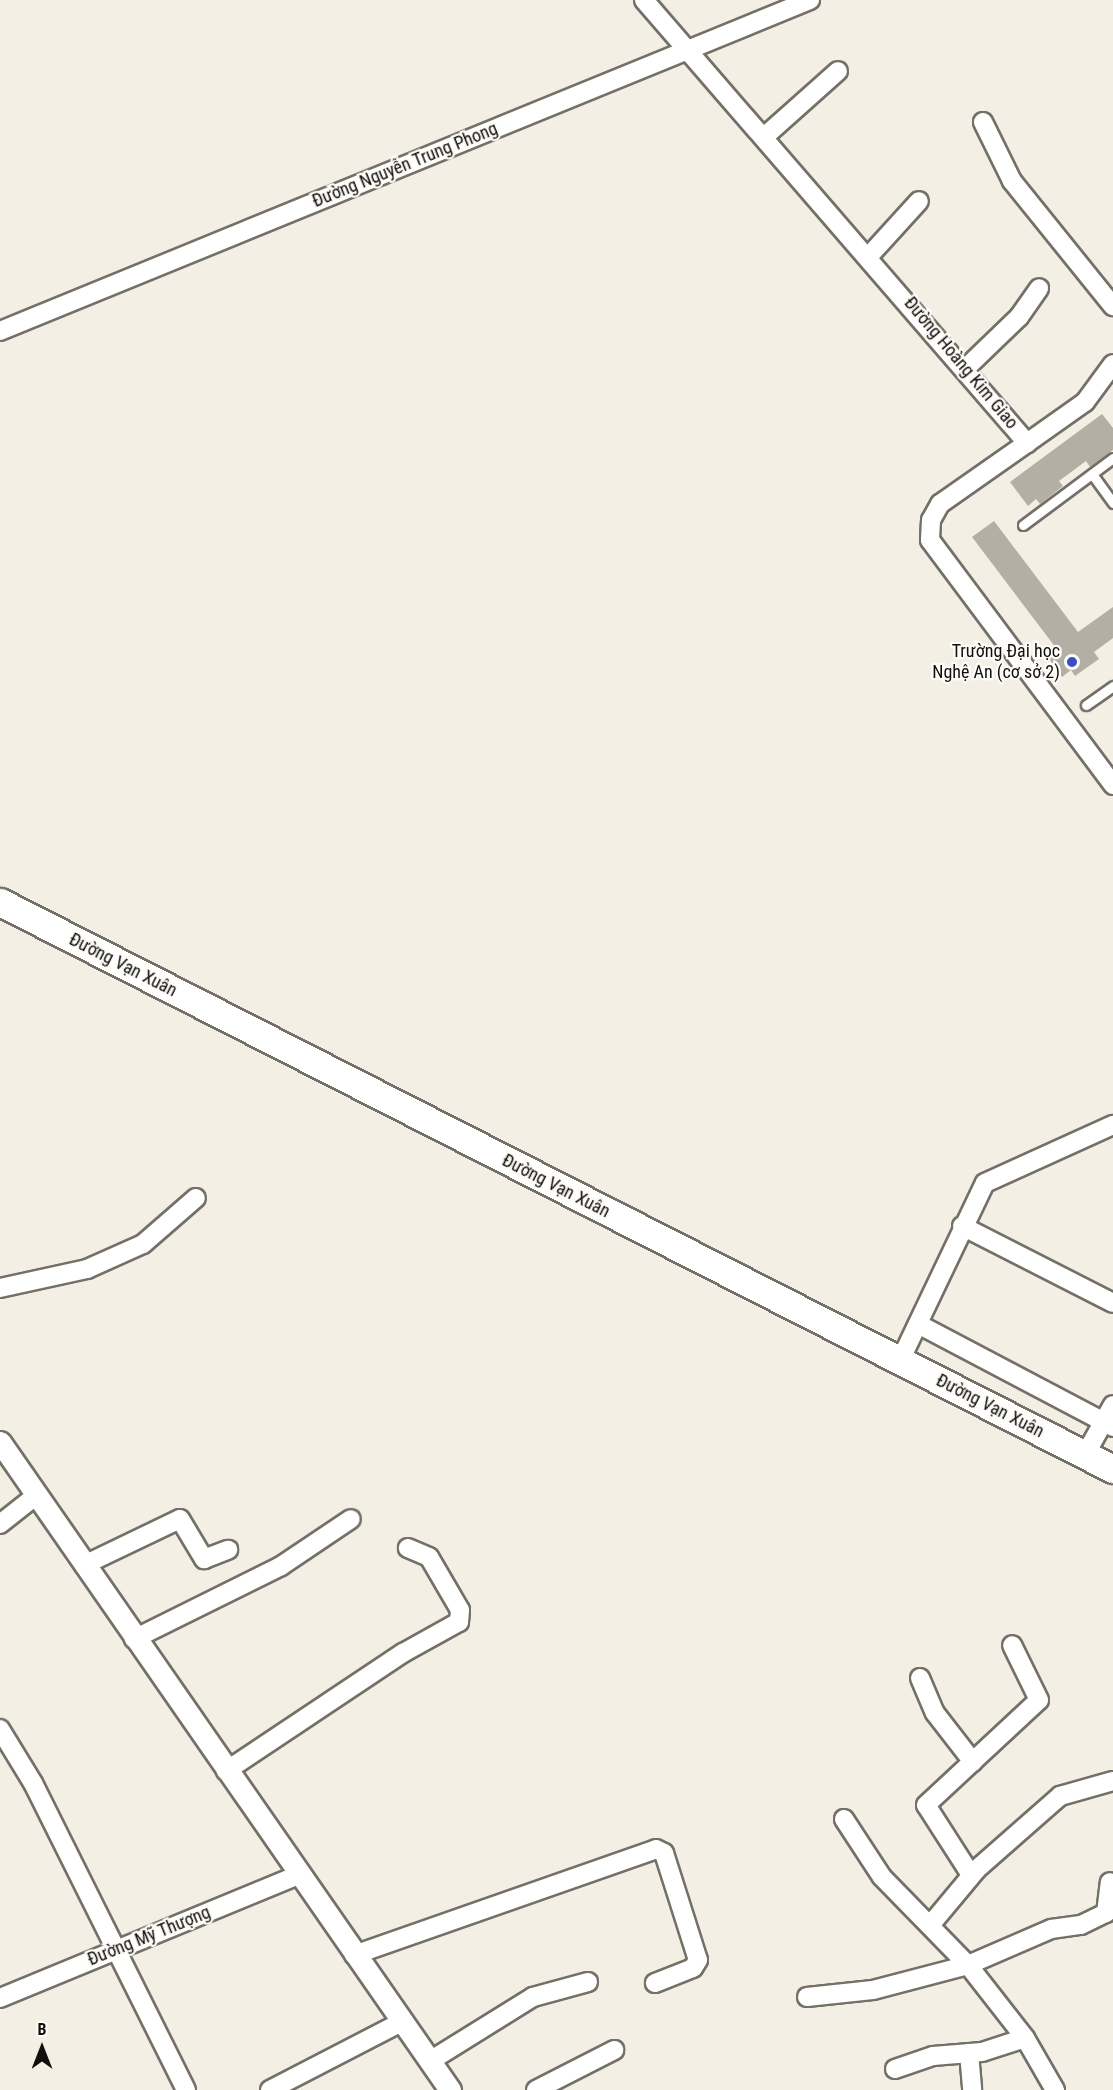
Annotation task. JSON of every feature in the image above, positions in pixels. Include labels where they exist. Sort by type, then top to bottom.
[{"type":"main road","name":"Đường Vạn Xuân","points":[[0,902],[1113,1469]]},
{"type":"street","name":"Đường Hoàng Kim Giao","points":[[644,0],[686,52],[967,367],[1027,443],[940,504],[931,520],[930,540],[1113,784]]},
{"type":"street","name":"Đường Nguyễn Trung Phong","points":[[0,331],[810,0]]},
{"type":"street","points":[[764,137],[838,71]]},
{"type":"street","points":[[982,122],[1012,181],[1113,306]]},
{"type":"street","points":[[869,256],[919,201]]},
{"type":"street","points":[[967,367],[1019,317],[1040,288]]},
{"type":"street","points":[[1027,443],[1085,402],[1113,364]]},
{"type":"street","points":[[900,1361],[962,1226],[985,1183],[1113,1125]]},
{"type":"street","points":[[0,1288],[87,1269],[114,1257],[152,1239],[196,1198]]},
{"type":"street","points":[[962,1226],[1113,1304]]},
{"type":"street","points":[[918,1324],[1108,1424]]},
{"type":"street","points":[[1085,1455],[1108,1424],[1113,1405]]},
{"type":"street","points":[[0,1442],[38,1494],[226,1772],[450,2090]]},
{"type":"street","points":[[0,1524],[38,1494]]},
{"type":"street","points":[[84,1565],[180,1519],[204,1559],[228,1550]]},
{"type":"street","points":[[134,1639],[281,1566],[351,1519]]},
{"type":"street","points":[[226,1772],[402,1653],[459,1622],[460,1610],[429,1557],[408,1548]]},
{"type":"street","points":[[971,1875],[926,1805],[1039,1700],[1012,1645]]},
{"type":"street","points":[[920,1678],[935,1713],[973,1762]]},
{"type":"street","points":[[2,1736],[118,1948],[186,2090]]},
{"type":"street","points":[[932,1923],[971,1875],[1066,1792],[1113,1781]]},
{"type":"street","points":[[844,1819],[882,1877],[932,1923],[1025,2038],[1055,2090]]},
{"type":"street","points":[[354,1955],[661,1849],[698,1960],[693,1968],[655,1983]]},
{"type":"street","name":"Đường Mỹ Thượng","points":[[0,1998],[299,1875]]},
{"type":"street","points":[[807,1997],[873,1990],[968,1965],[1106,1913],[1110,1882]]},
{"type":"street","points":[[430,2061],[533,1997],[588,1982]]},
{"type":"street","points":[[270,2090],[402,2022]]},
{"type":"street","points":[[895,2069],[937,2054],[969,2053],[1025,2038]]},
{"type":"street","points":[[536,2090],[614,2050]]},
{"type":"street","points":[[969,2053],[972,2090]]},
{"type":"lane","points":[[1023,525],[1113,458]]},
{"type":"lane","points":[[1092,474],[1113,503]]},
{"type":"lane","points":[[1086,705],[1113,686]]},
{"type":"building","points":[[1102,414],[1113,428],[1113,450],[1090,467],[1086,461],[1059,481],[1063,486],[1040,504],[1036,499],[1028,506],[1010,482]]},
{"type":"building","points":[[994,521],[1078,632],[1113,607],[1113,638],[1094,652],[1099,659],[1075,676],[1071,670],[1062,677],[1046,655],[1056,648],[972,537]]},
{"type":"place","name":"Trường Đại học Nghệ An (cơ sở 2)","points":[[1072,662]]}]
